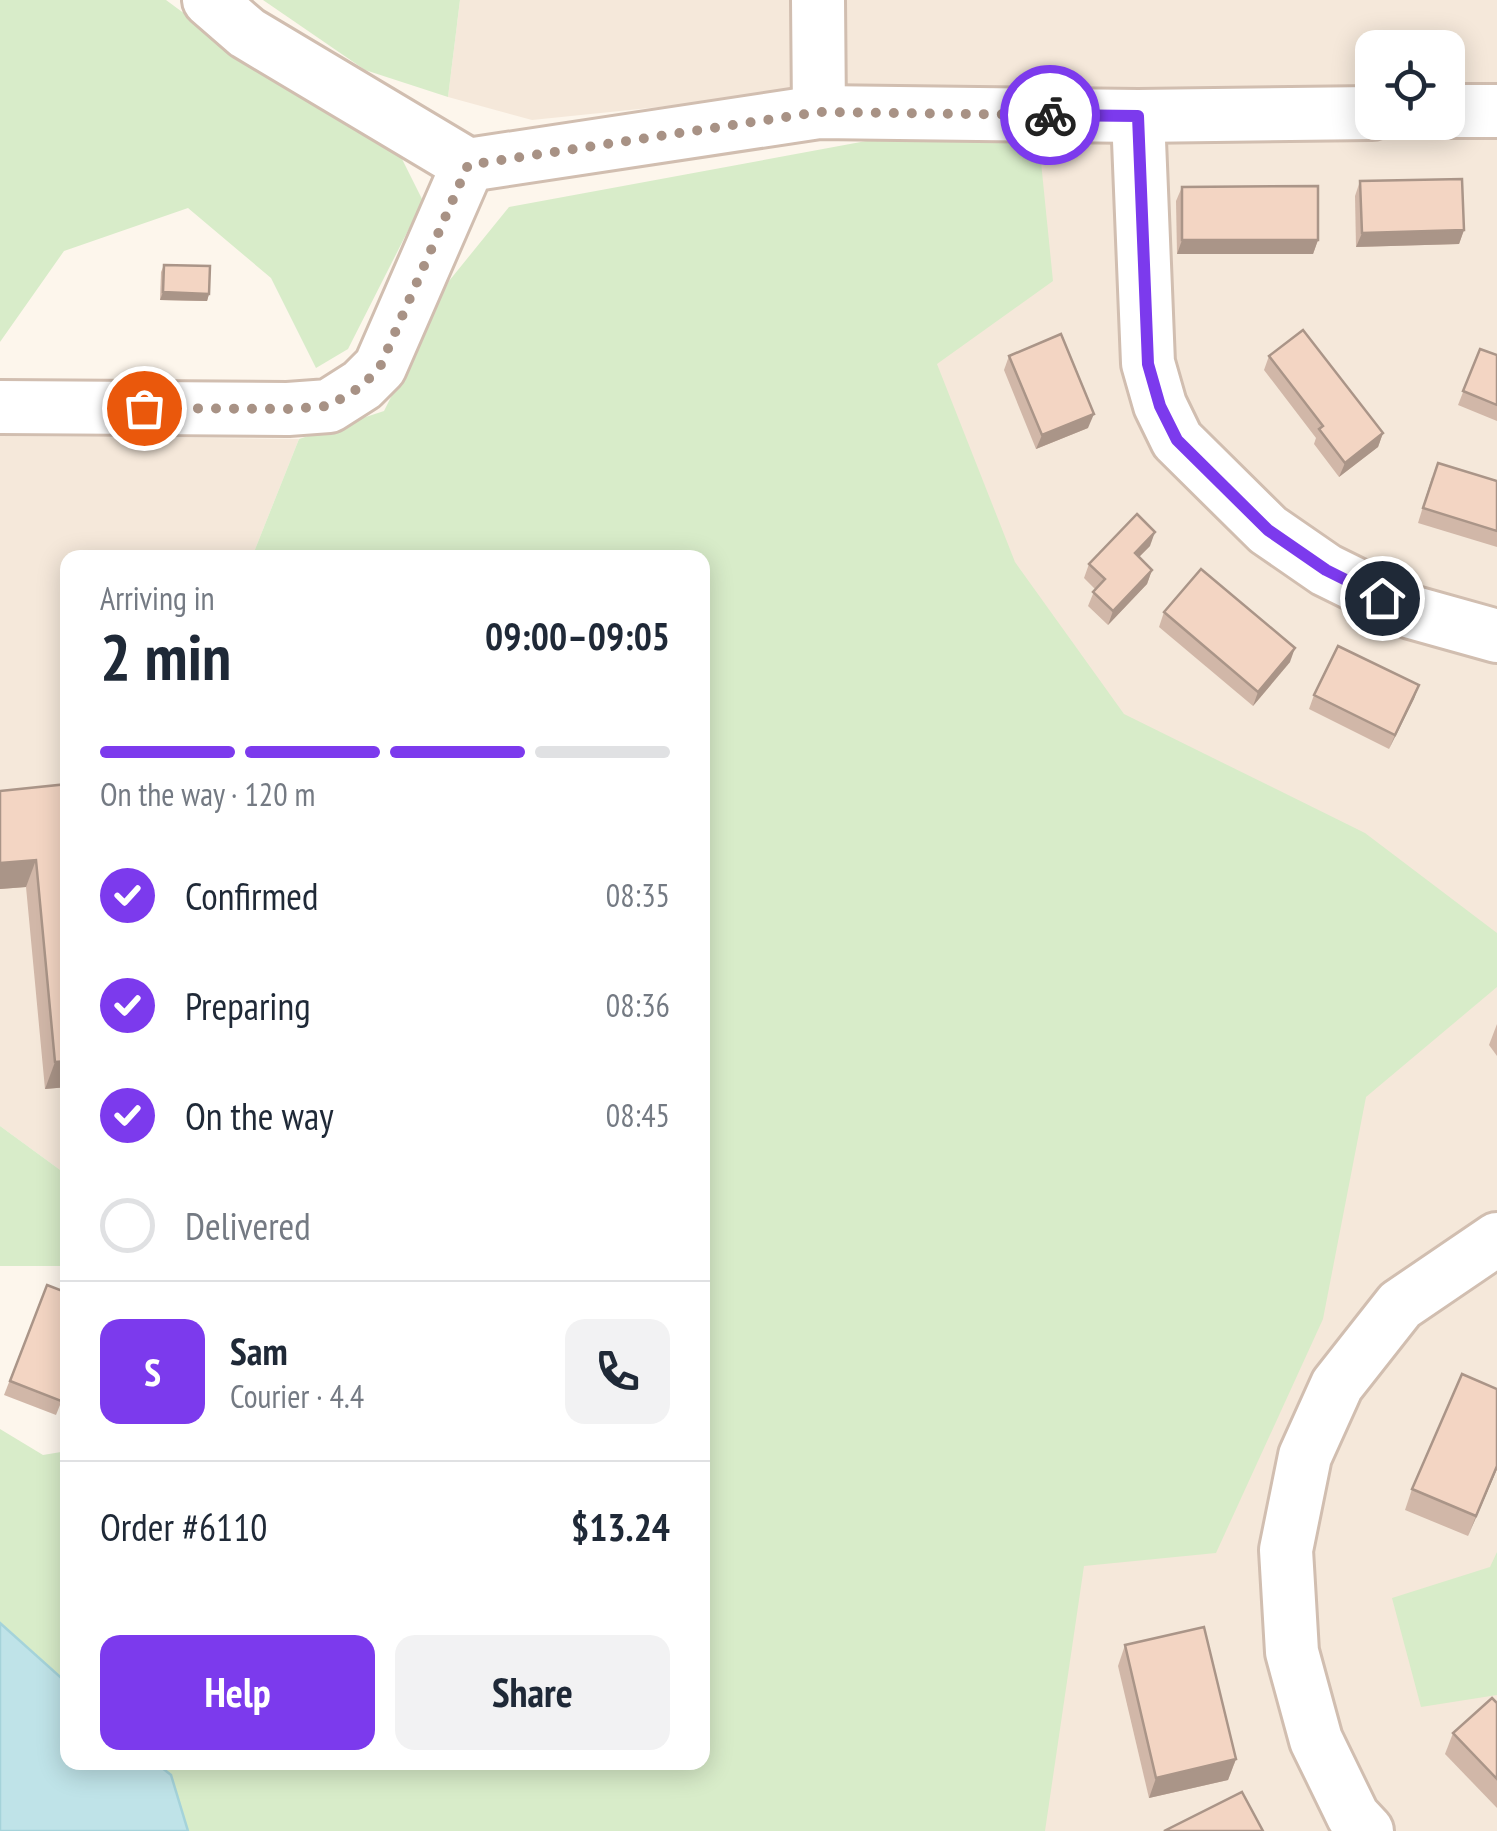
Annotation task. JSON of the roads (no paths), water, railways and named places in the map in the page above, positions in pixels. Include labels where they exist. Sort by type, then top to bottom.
[{"type":"street","points":[[208,0],[247,33],[468,165],[819,112],[1138,116],[1355,112]]},
{"type":"street","points":[[818,0],[819,112]]},
{"type":"street","points":[[1465,112],[1497,111]]},
{"type":"street","points":[[1138,116],[1148,364],[1160,406],[1177,440],[1268,530],[1326,570],[1411,612],[1497,636]]},
{"type":"street","points":[[0,407],[329,406],[362,386],[380,367],[468,165]]},
{"type":"street","points":[[1367,1831],[1354,1816],[1316,1740],[1292,1652],[1286,1550],[1305,1456],[1337,1386],[1400,1305],[1497,1238]]},
{"type":"water","points":[[0,1623],[60,1677],[60,1770],[165,1770],[171,1775],[188,1831],[0,1831]]}]
